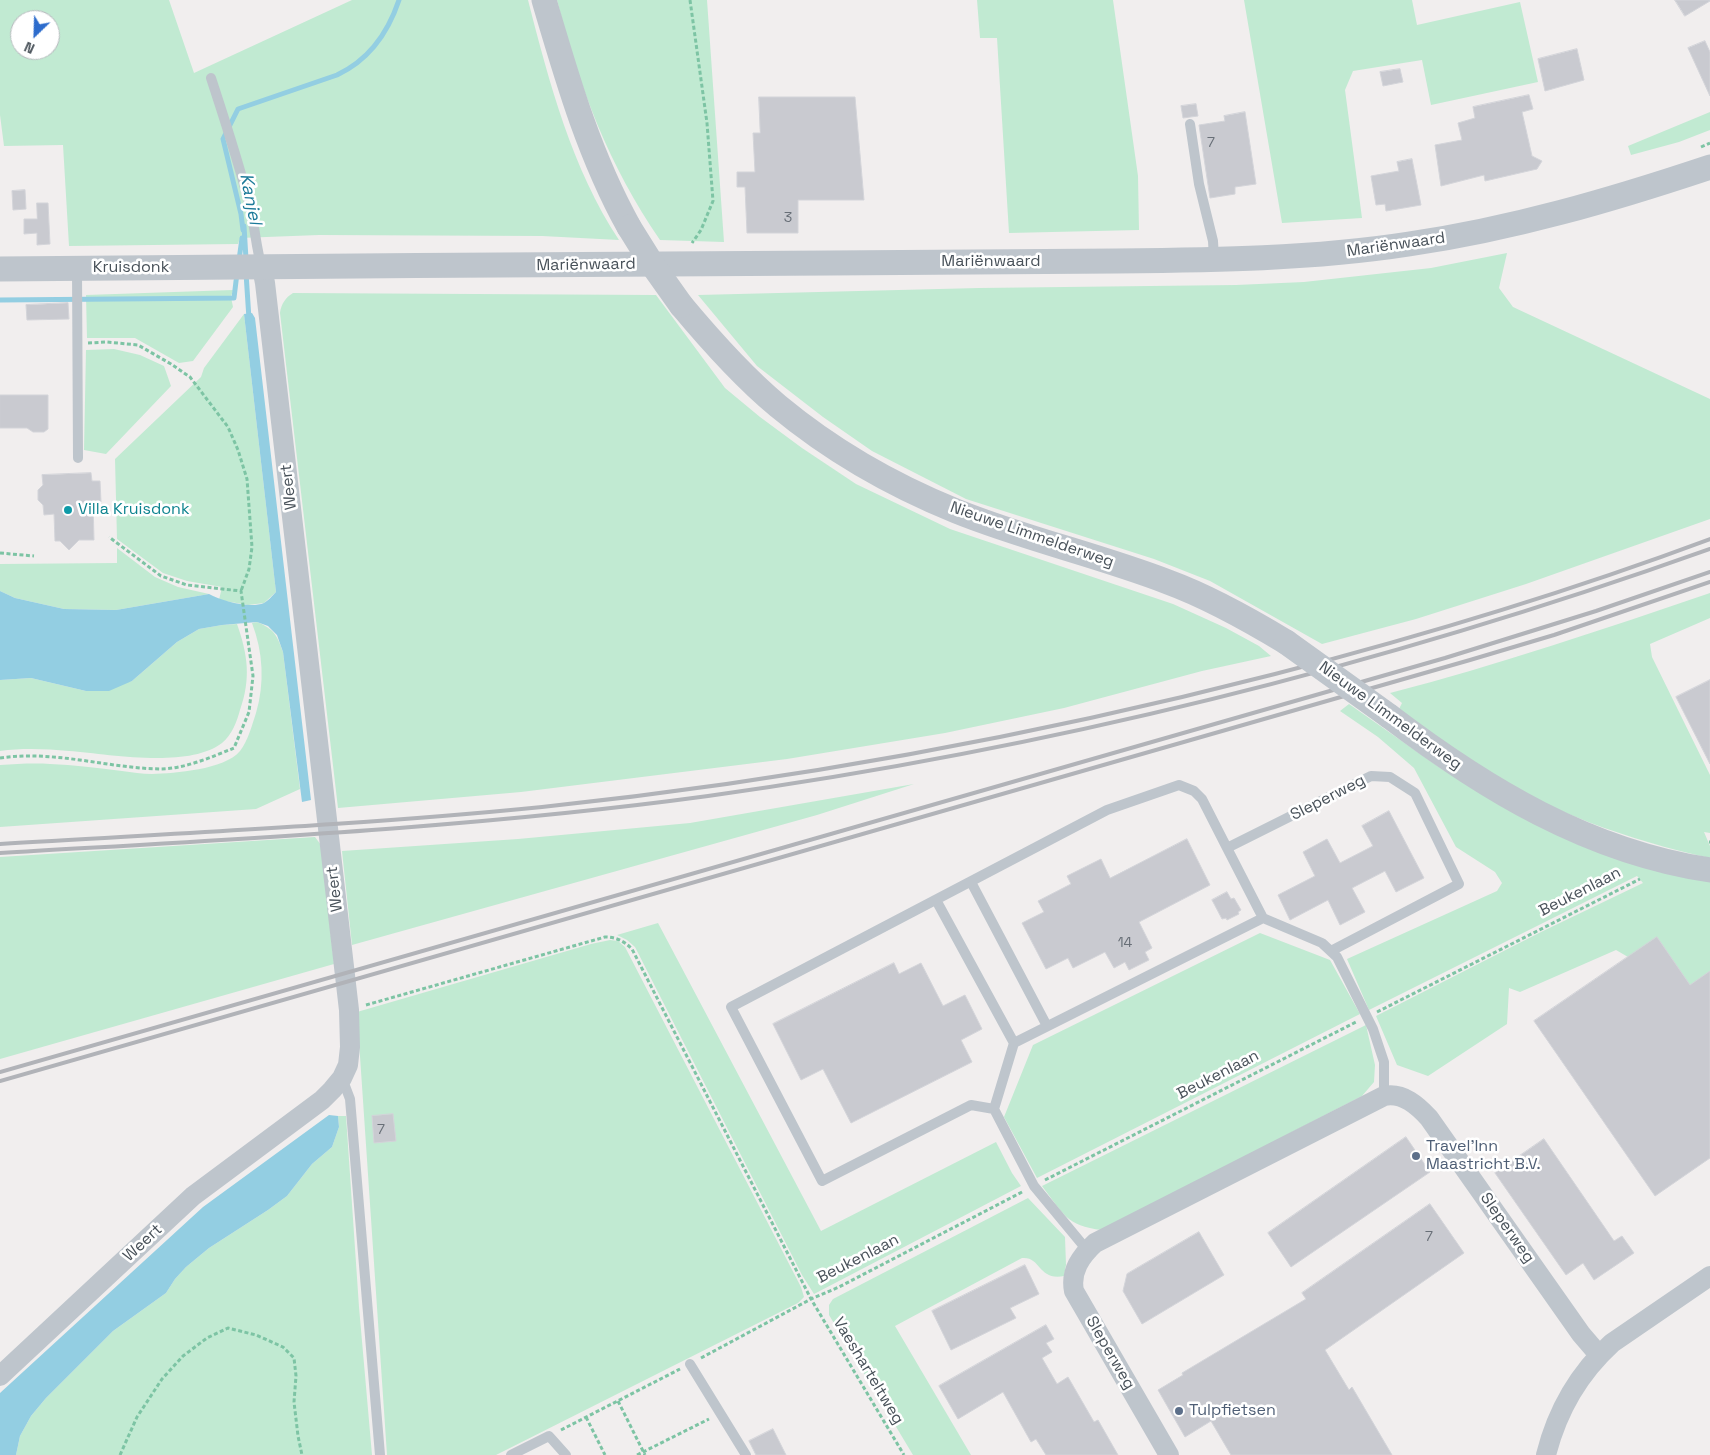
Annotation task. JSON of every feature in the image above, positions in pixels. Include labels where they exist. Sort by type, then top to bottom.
[{"type":"street","name":"Nieuwe Limmelderweg","points":[[544,0],[582,124],[612,196],[629,227],[654,268],[681,305],[726,357],[778,406],[833,447],[914,493],[980,520],[1170,582],[1225,608],[1286,642],[1461,769],[1509,798],[1552,820],[1588,836],[1628,850],[1710,870]]},
{"type":"street","name":"Mariënwaard","points":[[259,259],[1214,259],[1343,252],[1470,234],[1575,210],[1710,168]]},
{"type":"street","name":"Kruisdonk","points":[[0,269],[77,268],[259,259]]},
{"type":"street","name":"Weert","points":[[0,1376],[193,1196],[322,1100],[342,1078],[348,1065],[350,1048],[349,1010],[265,283],[259,259]]},
{"type":"street","name":"Sleperweg","points":[[1169,1455],[1074,1291],[1072,1282],[1079,1260],[1095,1243],[1384,1096],[1390,1095],[1403,1098],[1417,1105],[1430,1118],[1581,1334],[1599,1355]]},
{"type":"street","points":[[1546,1455],[1552,1430],[1572,1390],[1599,1355],[1612,1343],[1710,1276]]},
{"type":"lane","points":[[210,78],[232,142],[251,209],[259,259]]},
{"type":"lane","points":[[1190,124],[1199,184],[1213,242],[1214,259]]},
{"type":"lane","points":[[77,268],[78,458]]},
{"type":"lane","name":"Sleperweg","points":[[1227,848],[1371,776],[1390,777],[1415,793],[1458,884],[1334,954]]},
{"type":"lane","points":[[994,1109],[971,1105],[822,1181],[731,1007],[1107,810],[1180,785],[1194,791],[1202,799],[1263,918],[1322,943],[1334,954],[1368,1016],[1384,1062],[1384,1096]]},
{"type":"lane","points":[[971,882],[1047,1026]]},
{"type":"lane","points":[[936,900],[1014,1043],[994,1109],[1034,1186],[1087,1250]]},
{"type":"lane","points":[[1014,1043],[1263,918]]},
{"type":"lane","points":[[342,1078],[350,1099],[380,1455]]},
{"type":"lane","points":[[690,1364],[746,1455]]},
{"type":"lane","points":[[511,1455],[549,1436],[566,1455]]},
{"type":"path","points":[[689,248],[701,230],[713,201],[707,123],[690,0]]},
{"type":"path","points":[[0,758],[19,755],[75,758],[162,769],[200,762],[234,748],[249,712],[253,676],[241,591],[249,569],[252,546],[247,479],[228,427],[190,378],[138,345],[107,342],[77,344]]},
{"type":"path","points":[[109,537],[161,576],[187,585],[241,591]]},
{"type":"path","points":[[0,553],[34,556]]},
{"type":"path","name":"Beukenlaan","points":[[811,1299],[839,1287],[1640,879]]},
{"type":"path","name":"Vaesharteltweg","points":[[349,1010],[605,937],[623,941],[632,948],[811,1299],[904,1455]]},
{"type":"path","points":[[120,1455],[136,1417],[162,1379],[184,1356],[207,1338],[228,1328],[256,1335],[283,1347],[294,1358],[296,1376],[294,1402],[302,1455]]},
{"type":"path","points":[[618,1401],[644,1453]]},
{"type":"path","points":[[637,1455],[721,1413]]},
{"type":"path","points":[[586,1417],[605,1455]]},
{"type":"green space","points":[[0,0],[169,0],[194,73],[352,0],[528,0],[544,62],[575,154],[602,213],[619,240],[542,236],[319,235],[240,238],[238,244],[69,246],[63,145],[4,146],[0,115]]},
{"type":"green space","points":[[557,0],[707,0],[724,242],[660,240],[625,184],[598,125],[575,64]]},
{"type":"green space","points":[[977,0],[1113,0],[1138,176],[1139,230],[1009,233],[997,38],[980,38]]},
{"type":"green space","points":[[1244,0],[1412,0],[1417,25],[1520,2],[1538,82],[1431,105],[1422,60],[1353,71],[1345,90],[1362,218],[1282,223]]},
{"type":"green space","points":[[1710,112],[1710,130],[1679,142],[1631,155],[1628,146]]},
{"type":"green space","points":[[1507,253],[1499,288],[1513,307],[1710,399],[1710,519],[1526,584],[1416,619],[1322,644],[1210,581],[1154,559],[966,499],[872,451],[823,417],[757,366],[698,295],[979,288],[1236,285],[1304,282],[1431,268]]},
{"type":"green space","points":[[233,290],[231,297],[233,307],[193,361],[179,363],[135,338],[87,338],[86,295]]},
{"type":"green space","points":[[293,293],[656,295],[725,388],[802,448],[856,484],[950,529],[1173,604],[1226,628],[1259,646],[1271,656],[1202,671],[1064,708],[945,733],[787,759],[521,792],[338,808],[280,313],[284,301]]},
{"type":"green space","points":[[244,314],[276,592],[264,603],[248,605],[219,600],[222,587],[187,581],[163,573],[117,539],[115,459],[201,377],[204,368]]},
{"type":"green space","points":[[114,349],[140,355],[164,366],[171,386],[106,454],[84,450],[86,350]]},
{"type":"green space","points":[[117,548],[155,577],[178,587],[209,594],[116,610],[64,609],[15,598],[0,591],[0,564],[117,563]]},
{"type":"green space","points":[[1710,593],[1710,618],[1650,644],[1652,657],[1710,775],[1710,833],[1704,832],[1710,846],[1710,858],[1619,833],[1531,797],[1466,760],[1446,746],[1399,709],[1402,703],[1390,693],[1511,659]]},
{"type":"green space","points":[[257,622],[274,633],[283,652],[300,789],[256,809],[0,827],[0,765],[59,764],[152,774],[199,769],[233,757],[245,743],[259,702],[262,668],[259,645],[252,623]]},
{"type":"green space","points":[[237,624],[246,657],[246,688],[236,723],[229,736],[222,743],[207,751],[189,756],[169,758],[126,757],[43,749],[0,751],[0,680],[31,678],[86,691],[132,681],[177,642],[199,629]]},
{"type":"green space","points":[[1349,704],[1443,770],[1710,881],[1710,993],[1690,993],[1616,950],[1520,992],[1509,988],[1507,1024],[1428,1076],[1397,1065],[1376,1016],[1541,932],[1643,883],[1637,876],[1369,1010],[1347,959],[1497,891],[1502,883],[1495,872],[1456,847],[1414,768],[1378,737],[1340,711]]},
{"type":"green space","points":[[914,784],[817,815],[352,945],[342,851],[518,839],[690,823]]},
{"type":"green space","points":[[315,837],[321,845],[334,964],[0,1059],[0,857]]},
{"type":"green space","points":[[658,923],[821,1231],[996,1142],[1021,1186],[814,1294],[802,1275],[635,947],[617,935]]},
{"type":"green space","points":[[1260,933],[1330,960],[1360,1014],[1037,1178],[1004,1117],[1033,1045]]},
{"type":"green space","points":[[610,940],[618,941],[625,947],[801,1287],[804,1297],[798,1303],[496,1455],[387,1455],[357,1012]]},
{"type":"green space","points":[[1366,1025],[1375,1065],[1374,1082],[1362,1096],[1102,1230],[1080,1225],[1066,1217],[1042,1186]]},
{"type":"green space","points":[[338,1116],[346,1116],[359,1307],[372,1455],[16,1455],[20,1436],[31,1416],[46,1398],[113,1331],[166,1293],[186,1267],[209,1248],[287,1196],[312,1164],[332,1147],[339,1127]]},
{"type":"green space","points":[[1028,1198],[1065,1237],[1066,1265],[1064,1276],[1056,1277],[1049,1275],[1033,1261],[1028,1258],[1022,1258],[895,1326],[971,1455],[913,1455],[829,1315],[829,1305],[833,1299]]},
{"type":"water","points":[[252,313],[255,318],[311,800],[302,802],[283,652],[277,635],[268,626],[257,622],[199,629],[177,642],[132,681],[109,691],[86,691],[31,678],[0,680],[0,591],[15,598],[64,609],[116,610],[209,594],[236,603],[258,605],[266,602],[276,592],[244,314]]},
{"type":"water","points":[[329,1115],[338,1116],[339,1127],[332,1147],[312,1164],[287,1196],[209,1248],[186,1267],[166,1293],[113,1331],[46,1398],[31,1416],[20,1436],[16,1455],[0,1455],[0,1393],[203,1207]]},
{"type":"building","points":[[1675,0],[1710,0],[1710,1],[1685,16]]},
{"type":"building","points":[[1705,41],[1710,52],[1710,96],[1688,48]]},
{"type":"building","points":[[1577,49],[1584,80],[1545,91],[1538,59]]},
{"type":"building","points":[[1400,69],[1403,82],[1383,86],[1380,72]]},
{"type":"building","points":[[1529,95],[1533,109],[1522,112],[1532,156],[1542,161],[1537,169],[1485,181],[1484,175],[1441,186],[1435,145],[1462,140],[1458,123],[1475,118],[1473,107]]},
{"type":"building","points":[[759,97],[855,97],[864,200],[798,200],[798,233],[747,233],[745,187],[737,187],[737,172],[755,172],[753,133],[760,133]]},
{"type":"building","points":[[1196,104],[1198,116],[1183,118],[1181,106]]},
{"type":"building","points":[[1245,112],[1256,184],[1235,187],[1235,194],[1210,198],[1199,125],[1225,121],[1224,116]]},
{"type":"building","points":[[1412,159],[1421,205],[1386,211],[1385,204],[1376,205],[1371,176],[1399,171],[1397,162]]},
{"type":"building","points":[[25,190],[26,209],[13,210],[12,191]]},
{"type":"building","points":[[37,203],[48,203],[50,244],[37,245],[37,233],[24,234],[24,219],[37,219]]},
{"type":"building","points":[[68,303],[69,319],[27,320],[26,305]]},
{"type":"building","points":[[0,395],[48,395],[48,429],[44,432],[33,432],[27,428],[0,428]]},
{"type":"building","name":"Villa Kruisdonk","points":[[91,473],[92,481],[100,481],[101,502],[93,501],[94,540],[79,540],[69,550],[60,541],[55,541],[54,514],[44,515],[43,505],[38,500],[38,490],[43,485],[42,475]]},
{"type":"building","points":[[1710,680],[1710,764],[1676,697]]},
{"type":"building","points":[[1389,811],[1424,878],[1396,892],[1385,871],[1352,888],[1365,912],[1340,925],[1328,900],[1290,920],[1278,895],[1315,876],[1303,852],[1327,839],[1340,863],[1373,846],[1362,826]]},
{"type":"building","points":[[1187,839],[1210,885],[1139,922],[1152,948],[1145,952],[1149,960],[1129,970],[1125,962],[1114,968],[1105,952],[1073,968],[1068,958],[1046,969],[1022,923],[1044,912],[1038,901],[1071,884],[1067,876],[1101,859],[1110,878]]},
{"type":"building","points":[[1227,892],[1231,899],[1234,898],[1241,910],[1238,912],[1239,914],[1227,920],[1226,918],[1222,919],[1212,900]]},
{"type":"building","points":[[1657,937],[1690,985],[1710,971],[1710,1158],[1655,1196],[1534,1021]]},
{"type":"building","points":[[894,963],[899,974],[921,963],[943,1006],[965,995],[982,1029],[961,1040],[972,1062],[851,1123],[823,1069],[801,1080],[773,1024]]},
{"type":"building","points":[[393,1114],[396,1141],[374,1143],[372,1116]]},
{"type":"building","points":[[1406,1137],[1430,1172],[1291,1267],[1268,1233]]},
{"type":"building","points":[[1544,1139],[1614,1241],[1622,1236],[1634,1253],[1594,1280],[1583,1263],[1566,1275],[1495,1173]]},
{"type":"building","points":[[1430,1204],[1464,1253],[1325,1350],[1349,1390],[1352,1387],[1392,1455],[1231,1455],[1211,1421],[1185,1437],[1158,1390],[1183,1375],[1182,1373],[1306,1299],[1302,1293]]},
{"type":"building","points":[[1199,1232],[1224,1275],[1142,1324],[1123,1291],[1127,1274]]},
{"type":"building","points":[[1025,1265],[1039,1294],[1010,1308],[1016,1318],[951,1350],[932,1311]]},
{"type":"building","points":[[1046,1325],[1054,1339],[1046,1343],[1052,1352],[1042,1358],[1057,1384],[1068,1377],[1094,1422],[1098,1420],[1118,1455],[1046,1455],[1036,1439],[1031,1442],[1003,1392],[958,1419],[939,1386]]},
{"type":"building","points":[[773,1429],[786,1455],[756,1455],[749,1441]]},
{"type":"waterway","name":"Kanjel","points":[[243,230],[223,139],[238,109],[337,75],[359,62],[383,34],[399,0]]},
{"type":"waterway","name":"Kanjel","points":[[244,226],[246,259]]},
{"type":"waterway","name":"Kanjel","points":[[239,260],[242,238]]},
{"type":"waterway","name":"Kanjel","points":[[0,300],[234,298],[237,273]]},
{"type":"waterway","points":[[246,273],[249,319]]},
{"type":"railway","points":[[0,844],[339,824],[542,807],[727,784],[911,754],[1094,717],[1275,674],[1440,629],[1549,595],[1710,539]]},
{"type":"railway","points":[[0,853],[443,824],[620,807],[836,777],[963,754],[1089,728],[1340,666],[1588,591],[1710,549]]},
{"type":"railway","points":[[0,1072],[1445,658],[1596,611],[1710,572]]},
{"type":"railway","points":[[0,1081],[1470,660],[1554,635],[1710,582]]},
{"type":"place","name":"Villa Kruisdonk","points":[[68,510]]},
{"type":"place","name":"Travel'Inn Maastricht B.V.","points":[[1416,1156]]},
{"type":"place","name":"Tulpfietsen","points":[[1179,1411]]}]
